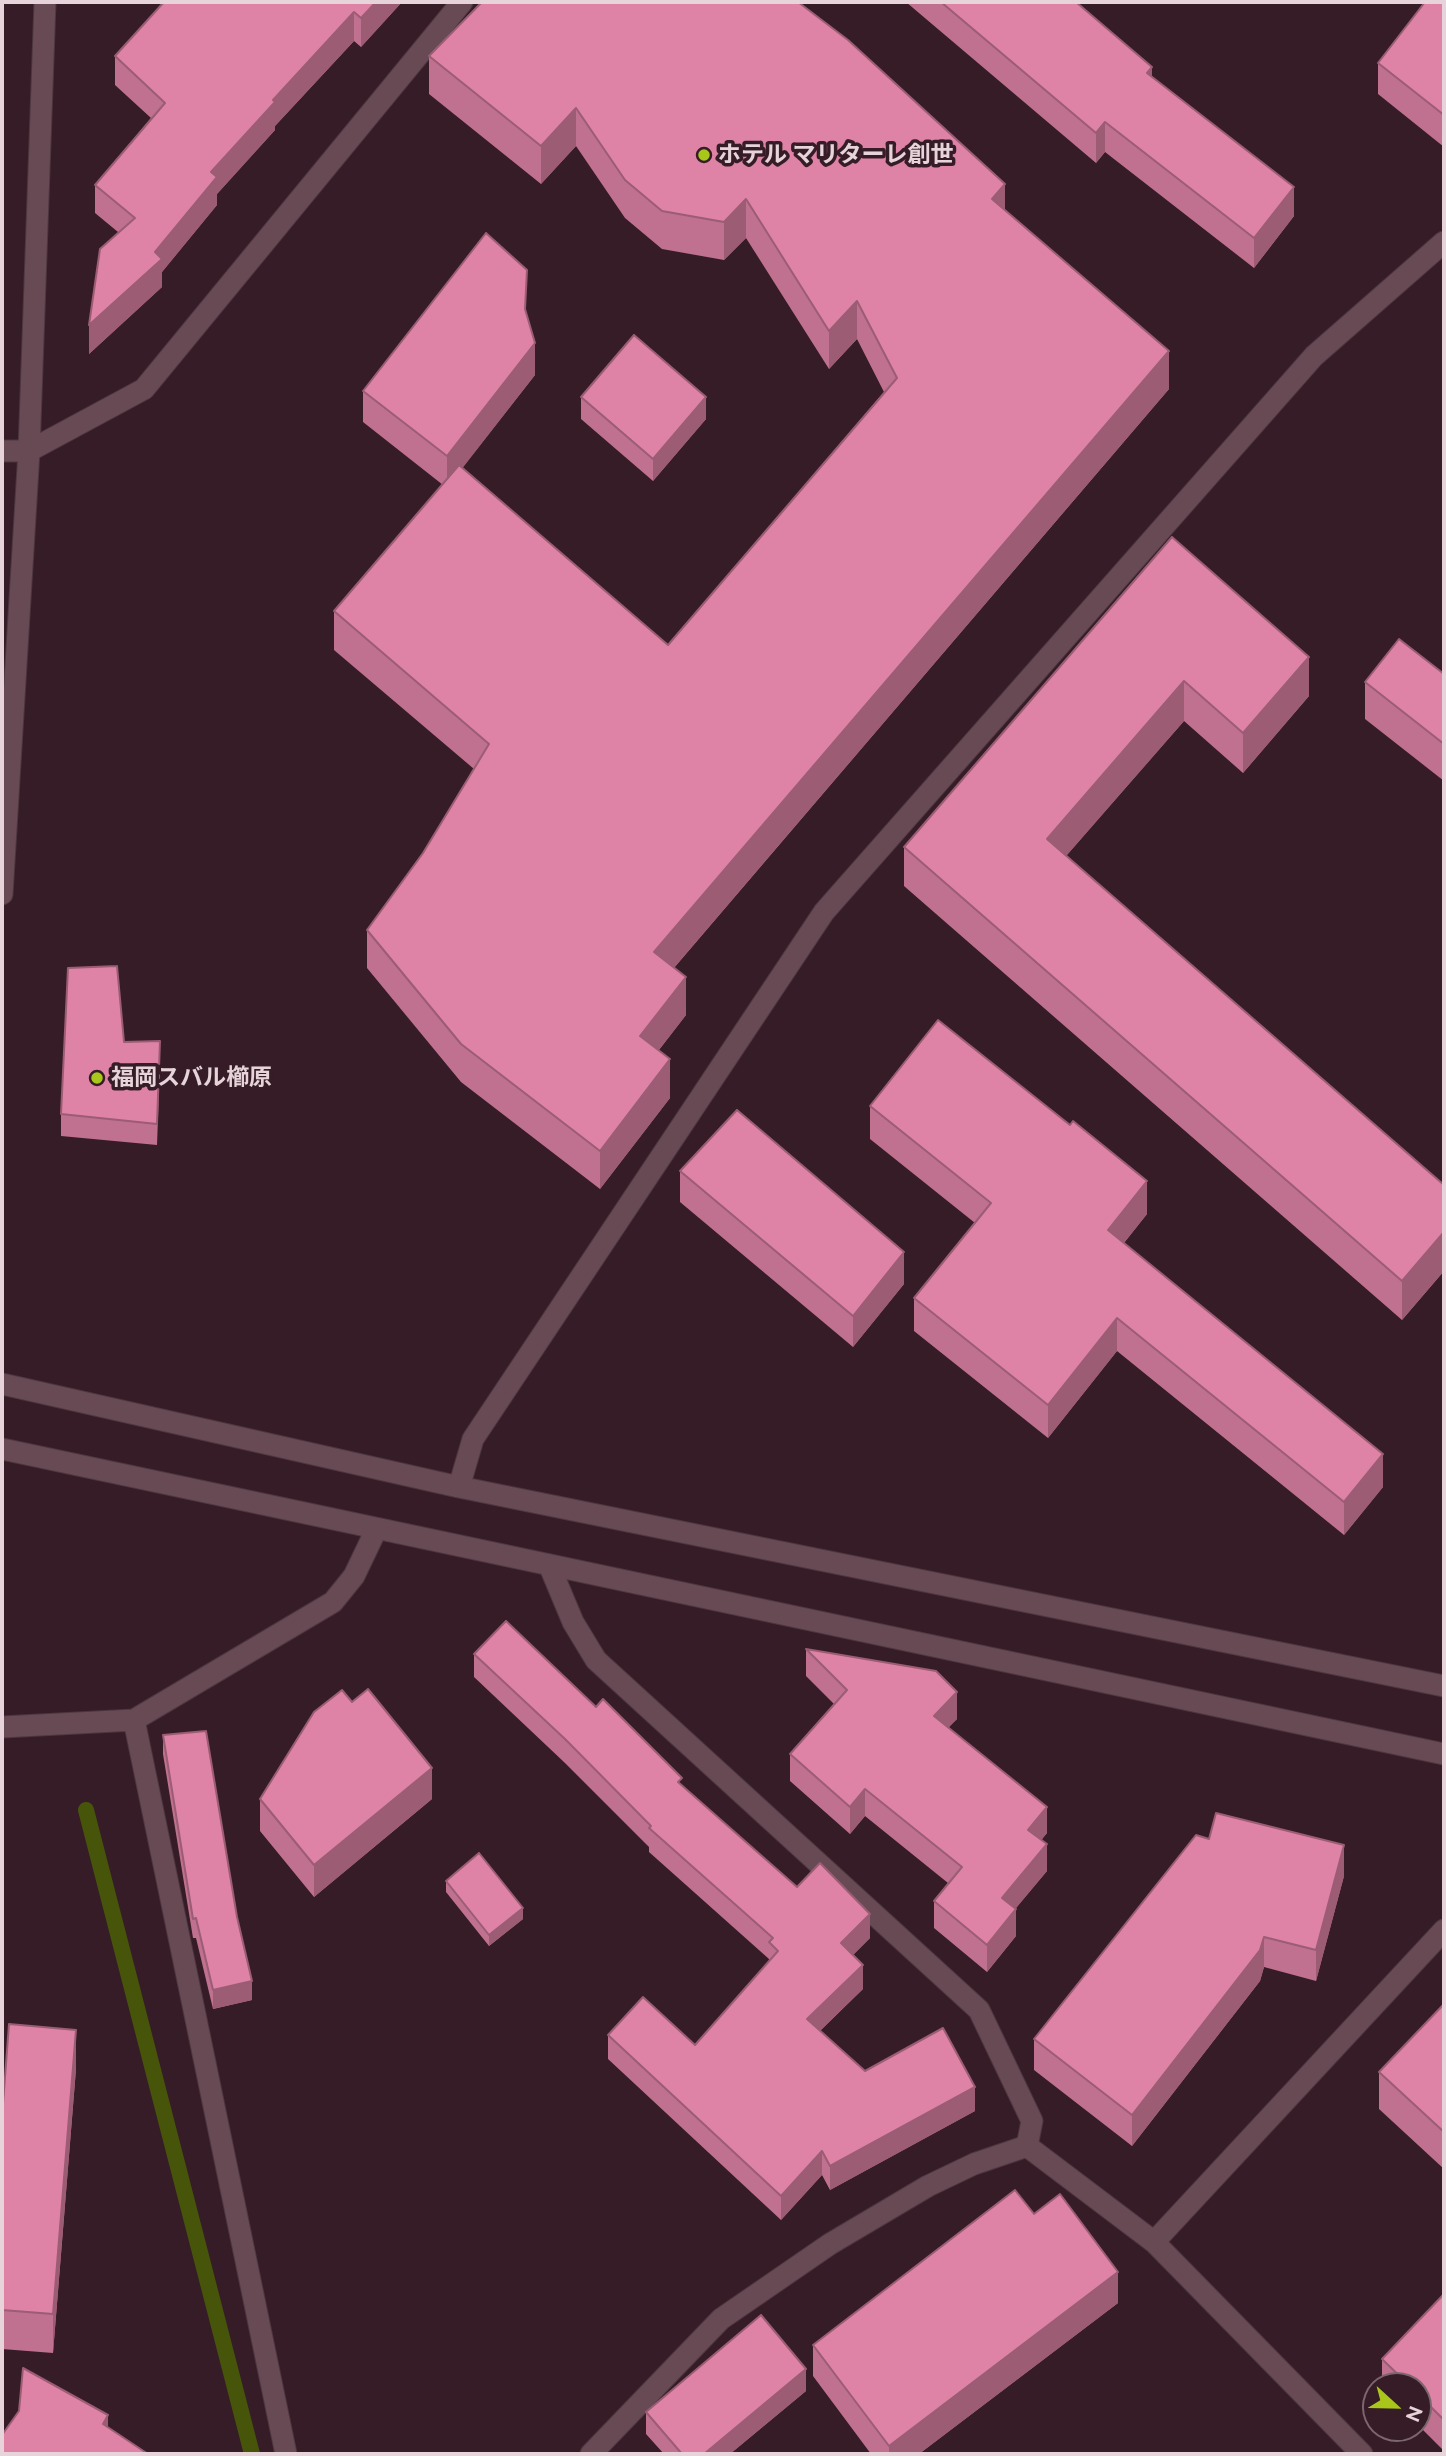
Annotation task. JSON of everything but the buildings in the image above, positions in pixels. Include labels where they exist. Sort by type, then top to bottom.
[{"type":"street","points":[[2,894],[29,451],[45,2]]},
{"type":"street","points":[[2,451],[29,451],[144,389],[462,2]]},
{"type":"street","points":[[459,1487],[473,1439],[824,912],[1314,356],[1444,242]]},
{"type":"street","points":[[2,1384],[459,1487],[1444,1686]]},
{"type":"street","points":[[2,1449],[1444,1754]]},
{"type":"street","points":[[2,1727],[134,1720],[333,1602],[354,1576],[376,1530]]},
{"type":"street","points":[[550,1567],[573,1622],[596,1660],[979,2010],[1032,2121],[1027,2146]]},
{"type":"street","points":[[134,1720],[286,2454]]},
{"type":"street","points":[[1154,2242],[1444,1930]]},
{"type":"street","points":[[1027,2146],[1154,2242],[1362,2454]]},
{"type":"street","points":[[591,2454],[721,2319],[830,2244],[928,2186],[974,2164],[1027,2146]]},
{"type":"waterway","points":[[86,1810],[252,2454]]},
{"type":"place","name":"ホテル マリターレ創世","points":[[704,155]]},
{"type":"place","name":"福岡スバル櫛原","points":[[97,1078]]}]
